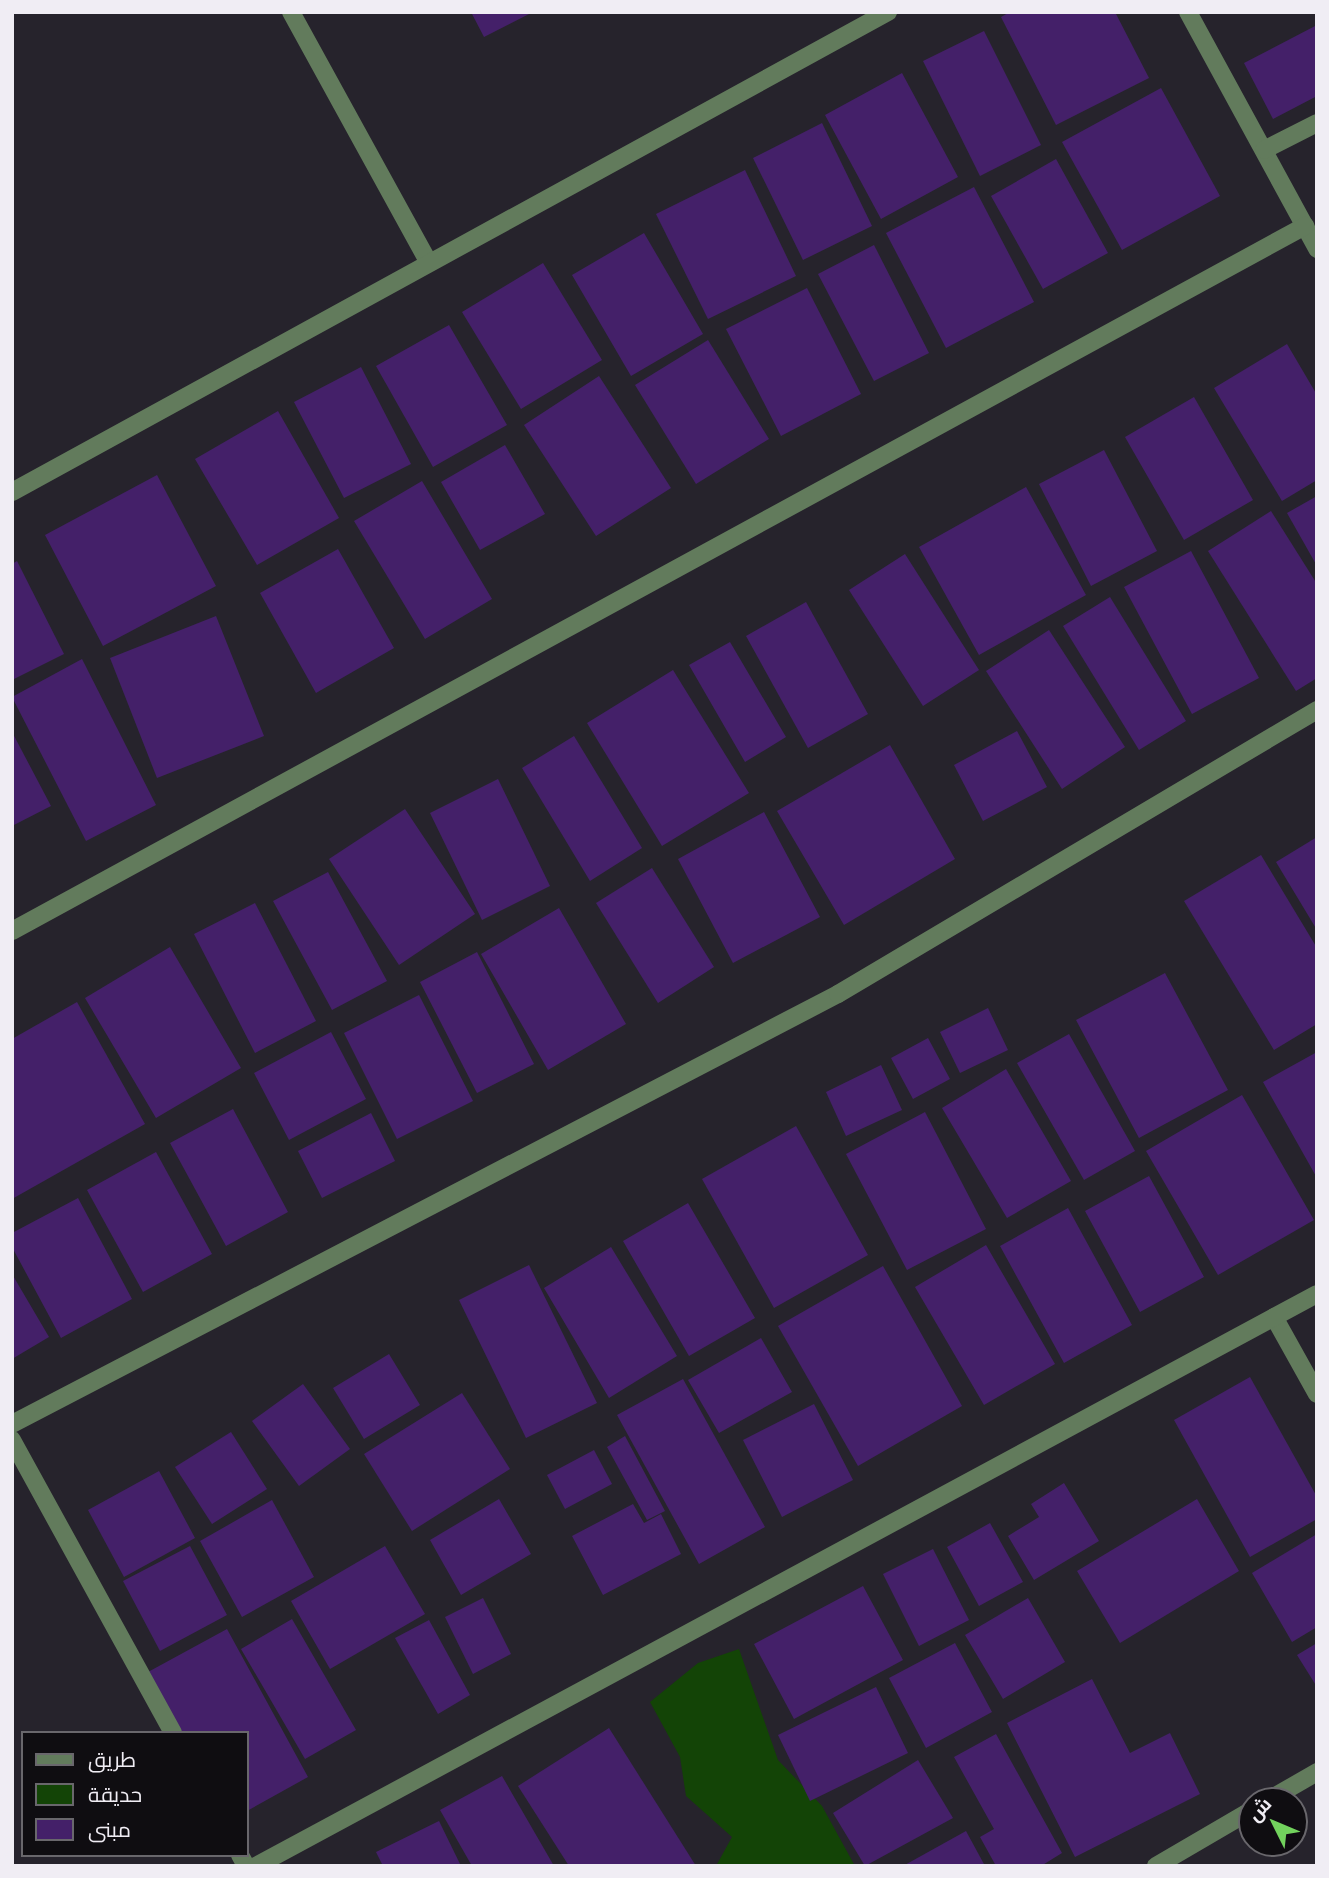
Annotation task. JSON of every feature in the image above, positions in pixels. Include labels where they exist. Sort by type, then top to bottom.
[{"type":"street","points":[[292,12],[428,261]]},
{"type":"street","points":[[12,492],[428,261],[888,12]]},
{"type":"street","points":[[1188,12],[1317,249]]},
{"type":"street","points":[[1264,150],[1317,122]]},
{"type":"street","points":[[12,931],[1306,226]]},
{"type":"street","points":[[12,1424],[838,994],[1317,710]]},
{"type":"street","points":[[256,1866],[1317,1294]]},
{"type":"street","points":[[1274,1317],[1317,1394]]},
{"type":"street","points":[[12,1440],[172,1731]]},
{"type":"street","points":[[1291,1787],[1317,1772]]},
{"type":"street","points":[[1156,1866],[1238,1818]]},
{"type":"green space","points":[[739,1649],[778,1760],[822,1806],[855,1866],[716,1866],[732,1837],[686,1796],[680,1757],[650,1702],[698,1663]]},
{"type":"building","points":[[471,12],[533,12],[484,37]]},
{"type":"building","points":[[1010,12],[1115,12],[1149,78],[1056,125],[1001,17]]},
{"type":"building","points":[[1317,25],[1317,96],[1273,119],[1244,63]]},
{"type":"building","points":[[984,31],[1041,145],[980,176],[923,61]]},
{"type":"building","points":[[902,73],[958,177],[881,219],[825,115]]},
{"type":"building","points":[[1161,88],[1220,196],[1122,250],[1062,142]]},
{"type":"building","points":[[822,123],[872,226],[803,260],[753,158]]},
{"type":"building","points":[[1056,159],[1108,253],[1043,289],[991,196]]},
{"type":"building","points":[[745,170],[796,276],[708,319],[656,214]]},
{"type":"building","points":[[974,187],[1034,302],[946,348],[886,233]]},
{"type":"building","points":[[644,233],[703,334],[631,376],[572,275]]},
{"type":"building","points":[[874,245],[929,353],[874,381],[818,274]]},
{"type":"building","points":[[543,263],[602,360],[521,409],[462,312]]},
{"type":"building","points":[[807,288],[861,394],[781,436],[726,329]]},
{"type":"building","points":[[449,325],[507,425],[433,467],[376,366]]},
{"type":"building","points":[[708,340],[769,439],[696,484],[635,385]]},
{"type":"building","points":[[1287,344],[1317,395],[1317,480],[1282,501],[1214,388]]},
{"type":"building","points":[[361,367],[411,464],[344,498],[294,402]]},
{"type":"building","points":[[599,376],[671,488],[596,536],[524,425]]},
{"type":"building","points":[[1194,397],[1253,500],[1184,540],[1125,437]]},
{"type":"building","points":[[278,411],[339,518],[257,565],[195,459]]},
{"type":"building","points":[[505,445],[545,514],[480,550],[441,482]]},
{"type":"building","points":[[1104,450],[1157,551],[1091,586],[1039,484]]},
{"type":"building","points":[[157,475],[216,586],[103,646],[45,535]]},
{"type":"building","points":[[422,481],[492,599],[425,639],[354,521]]},
{"type":"building","points":[[1026,487],[1086,595],[979,655],[919,547]]},
{"type":"building","points":[[1317,496],[1317,566],[1287,513]]},
{"type":"building","points":[[1271,511],[1317,584],[1317,678],[1296,691],[1208,551]]},
{"type":"building","points":[[338,549],[394,648],[316,693],[260,593]]},
{"type":"building","points":[[1191,551],[1259,678],[1192,714],[1124,587]]},
{"type":"building","points":[[905,554],[979,670],[923,706],[849,590]]},
{"type":"building","points":[[17,561],[64,654],[12,680],[12,564]]},
{"type":"building","points":[[1110,597],[1186,721],[1139,750],[1063,626]]},
{"type":"building","points":[[806,602],[868,714],[808,748],[746,636]]},
{"type":"building","points":[[216,616],[264,736],[157,778],[110,658]]},
{"type":"building","points":[[1049,630],[1125,747],[1062,789],[986,671]]},
{"type":"building","points":[[730,642],[786,737],[745,762],[689,665]]},
{"type":"building","points":[[82,659],[156,805],[86,841],[12,697]]},
{"type":"building","points":[[673,670],[749,793],[662,846],[587,723]]},
{"type":"building","points":[[1017,731],[1047,787],[983,821],[954,765]]},
{"type":"building","points":[[12,732],[51,806],[12,826]]},
{"type":"building","points":[[574,736],[642,848],[590,881],[522,768]]},
{"type":"building","points":[[890,745],[955,859],[844,925],[777,811]]},
{"type":"building","points":[[498,779],[550,886],[482,920],[430,813]]},
{"type":"building","points":[[405,809],[475,914],[399,965],[329,859]]},
{"type":"building","points":[[764,812],[820,917],[733,963],[678,859]]},
{"type":"building","points":[[1317,837],[1317,930],[1276,862]]},
{"type":"building","points":[[1261,855],[1317,948],[1317,1024],[1274,1050],[1184,901]]},
{"type":"building","points":[[652,868],[714,967],[658,1003],[596,903]]},
{"type":"building","points":[[328,872],[387,981],[332,1010],[273,901]]},
{"type":"building","points":[[255,903],[316,1021],[255,1053],[194,934]]},
{"type":"building","points":[[559,908],[626,1024],[548,1070],[481,954]]},
{"type":"building","points":[[170,947],[241,1068],[156,1118],[85,998]]},
{"type":"building","points":[[477,952],[534,1064],[477,1093],[420,982]]},
{"type":"building","points":[[1165,973],[1228,1090],[1139,1138],[1076,1020]]},
{"type":"building","points":[[419,995],[473,1101],[397,1139],[344,1033]]},
{"type":"building","points":[[77,1002],[145,1124],[12,1199],[12,1039]]},
{"type":"building","points":[[988,1008],[1008,1050],[960,1073],[940,1032]]},
{"type":"building","points":[[331,1032],[366,1099],[289,1140],[254,1073]]},
{"type":"building","points":[[1069,1034],[1135,1151],[1084,1180],[1017,1063]]},
{"type":"building","points":[[928,1038],[950,1079],[913,1099],[891,1058]]},
{"type":"building","points":[[1317,1052],[1317,1178],[1263,1082]]},
{"type":"building","points":[[881,1065],[902,1110],[846,1136],[826,1092]]},
{"type":"building","points":[[1006,1069],[1071,1181],[1007,1218],[942,1108]]},
{"type":"building","points":[[1242,1095],[1314,1220],[1218,1275],[1146,1151]]},
{"type":"building","points":[[233,1109],[288,1212],[226,1246],[170,1143]]},
{"type":"building","points":[[925,1112],[986,1229],[907,1270],[846,1154]]},
{"type":"building","points":[[371,1113],[395,1161],[322,1198],[298,1151]]},
{"type":"building","points":[[796,1126],[868,1255],[774,1308],[702,1179]]},
{"type":"building","points":[[156,1152],[212,1254],[143,1292],[87,1190]]},
{"type":"building","points":[[1149,1176],[1204,1277],[1140,1312],[1085,1211]]},
{"type":"building","points":[[78,1198],[132,1299],[61,1338],[12,1247],[12,1233]]},
{"type":"building","points":[[688,1203],[755,1318],[689,1356],[623,1241]]},
{"type":"building","points":[[1068,1208],[1132,1325],[1064,1363],[1000,1246]]},
{"type":"building","points":[[986,1245],[1055,1364],[984,1405],[915,1287]]},
{"type":"building","points":[[611,1247],[677,1356],[609,1398],[544,1288]]},
{"type":"building","points":[[529,1265],[597,1403],[526,1438],[459,1300]]},
{"type":"building","points":[[883,1266],[962,1406],[858,1466],[778,1326]]},
{"type":"building","points":[[12,1274],[49,1337],[12,1359]]},
{"type":"building","points":[[761,1338],[792,1392],[719,1433],[688,1380]]},
{"type":"building","points":[[389,1354],[420,1405],[364,1439],[333,1388]]},
{"type":"building","points":[[1250,1377],[1317,1497],[1317,1519],[1250,1557],[1174,1420]]},
{"type":"building","points":[[683,1379],[765,1527],[699,1564],[617,1415]]},
{"type":"building","points":[[303,1384],[350,1449],[299,1486],[252,1421]]},
{"type":"building","points":[[462,1393],[510,1469],[412,1531],[364,1454]]},
{"type":"building","points":[[814,1404],[853,1480],[782,1517],[743,1440]]},
{"type":"building","points":[[231,1432],[267,1489],[212,1524],[175,1467]]},
{"type":"building","points":[[625,1436],[665,1511],[647,1520],[607,1447]]},
{"type":"building","points":[[594,1450],[612,1484],[565,1509],[547,1475]]},
{"type":"building","points":[[159,1471],[195,1538],[124,1577],[88,1510]]},
{"type":"building","points":[[1064,1483],[1099,1541],[1034,1580],[1008,1536],[1039,1517],[1031,1504]]},
{"type":"building","points":[[499,1499],[531,1554],[461,1595],[430,1540]]},
{"type":"building","points":[[1197,1499],[1239,1571],[1120,1643],[1077,1571]]},
{"type":"building","points":[[272,1500],[314,1577],[242,1617],[200,1541]]},
{"type":"building","points":[[633,1504],[644,1523],[661,1514],[681,1554],[603,1595],[572,1536]]},
{"type":"building","points":[[990,1523],[1023,1582],[979,1606],[947,1547]]},
{"type":"building","points":[[1317,1534],[1317,1627],[1292,1642],[1252,1573]]},
{"type":"building","points":[[190,1546],[227,1615],[160,1651],[123,1581]]},
{"type":"building","points":[[385,1546],[425,1614],[330,1669],[291,1601]]},
{"type":"building","points":[[933,1549],[969,1620],[919,1646],[883,1574]]},
{"type":"building","points":[[863,1586],[903,1660],[794,1719],[754,1644]]},
{"type":"building","points":[[483,1598],[511,1654],[473,1674],[445,1617]]},
{"type":"building","points":[[1028,1598],[1065,1662],[1003,1699],[965,1635]]},
{"type":"building","points":[[292,1619],[356,1730],[305,1759],[241,1649]]},
{"type":"building","points":[[429,1620],[470,1695],[438,1714],[395,1638]]},
{"type":"building","points":[[227,1629],[308,1777],[248,1810],[248,1731],[180,1731],[148,1672]]},
{"type":"building","points":[[955,1643],[992,1712],[926,1748],[889,1678]]},
{"type":"building","points":[[1317,1643],[1317,1687],[1297,1655]]},
{"type":"building","points":[[1092,1679],[1130,1753],[1170,1733],[1200,1794],[1075,1857],[1007,1723]]},
{"type":"building","points":[[876,1687],[908,1753],[810,1801],[778,1735]]},
{"type":"building","points":[[609,1728],[696,1866],[569,1866],[518,1786]]},
{"type":"building","points":[[996,1734],[1062,1853],[1041,1866],[996,1866],[980,1837],[994,1829],[954,1757]]},
{"type":"building","points":[[918,1760],[953,1818],[865,1866],[833,1813]]},
{"type":"building","points":[[502,1776],[554,1866],[472,1866],[440,1810]]},
{"type":"building","points":[[439,1821],[461,1866],[383,1866],[376,1852]]},
{"type":"building","points":[[966,1831],[985,1866],[903,1866]]}]
